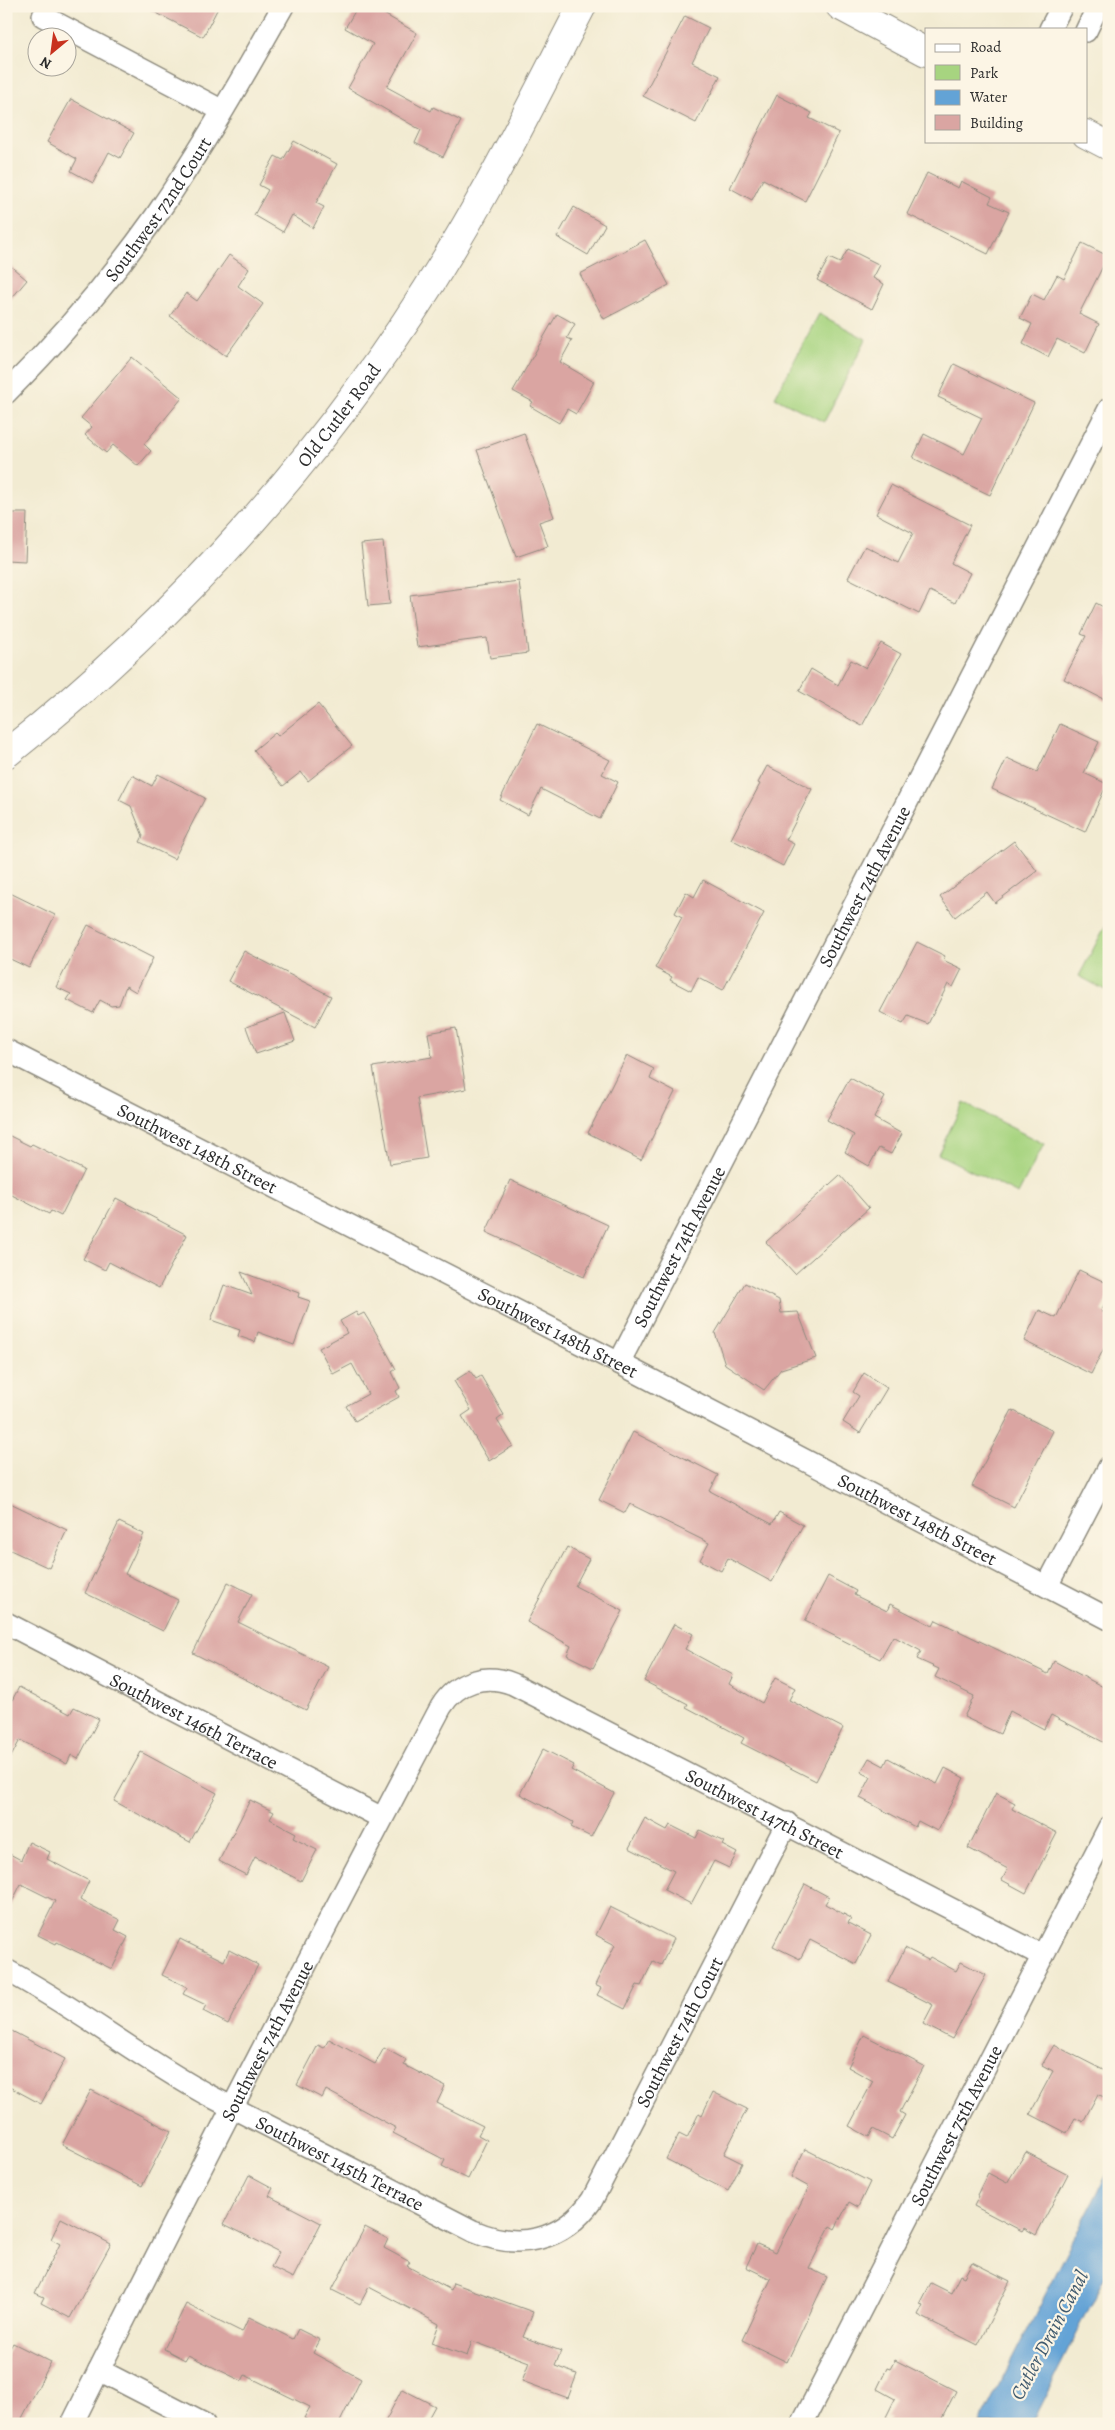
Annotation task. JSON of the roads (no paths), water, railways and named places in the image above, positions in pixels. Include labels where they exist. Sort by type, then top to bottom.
[{"type":"main road","name":"Old Cutler Road","points":[[6,754],[88,687],[154,625],[247,527],[310,453],[386,348],[453,248],[514,139],[582,6]]},
{"type":"main road","points":[[840,6],[925,51]]},
{"type":"main road","points":[[1088,135],[1109,146]]},
{"type":"street","name":"Southwest 72nd Court","points":[[6,394],[50,347],[138,240],[170,195],[221,110],[240,83],[284,6]]},
{"type":"street","points":[[1051,28],[1062,6]]},
{"type":"street","points":[[1087,28],[1098,6]]},
{"type":"street","points":[[43,16],[221,110]]},
{"type":"street","name":"Southwest 74th Avenue","points":[[619,1363],[1109,408]]},
{"type":"street","name":"Southwest 148th Street","points":[[6,1050],[619,1363],[1109,1619]]},
{"type":"street","points":[[1047,1586],[1109,1467]]},
{"type":"street","name":"Southwest 146th Terrace","points":[[6,1622],[382,1818]]},
{"type":"street","name":"Southwest 74th Avenue","points":[[72,2424],[231,2109],[445,1701],[461,1686],[485,1679]]},
{"type":"street","name":"Southwest 147th Street","points":[[485,1679],[496,1679],[513,1684],[1043,1956]]},
{"type":"street","name":"Southwest 74th Court","points":[[558,2232],[580,2216],[597,2191],[787,1823]]},
{"type":"street","name":"Southwest 75th Avenue","points":[[802,2424],[1109,1827]]},
{"type":"street","name":"Southwest 145th Terrace","points":[[6,1970],[78,2011],[162,2070],[231,2109],[484,2236],[527,2241],[558,2232]]},
{"type":"street","points":[[99,2370],[204,2424]]},
{"type":"water","name":"Cutler Drain Canal","points":[[1109,2170],[1109,2269],[1031,2424],[979,2424]]}]
